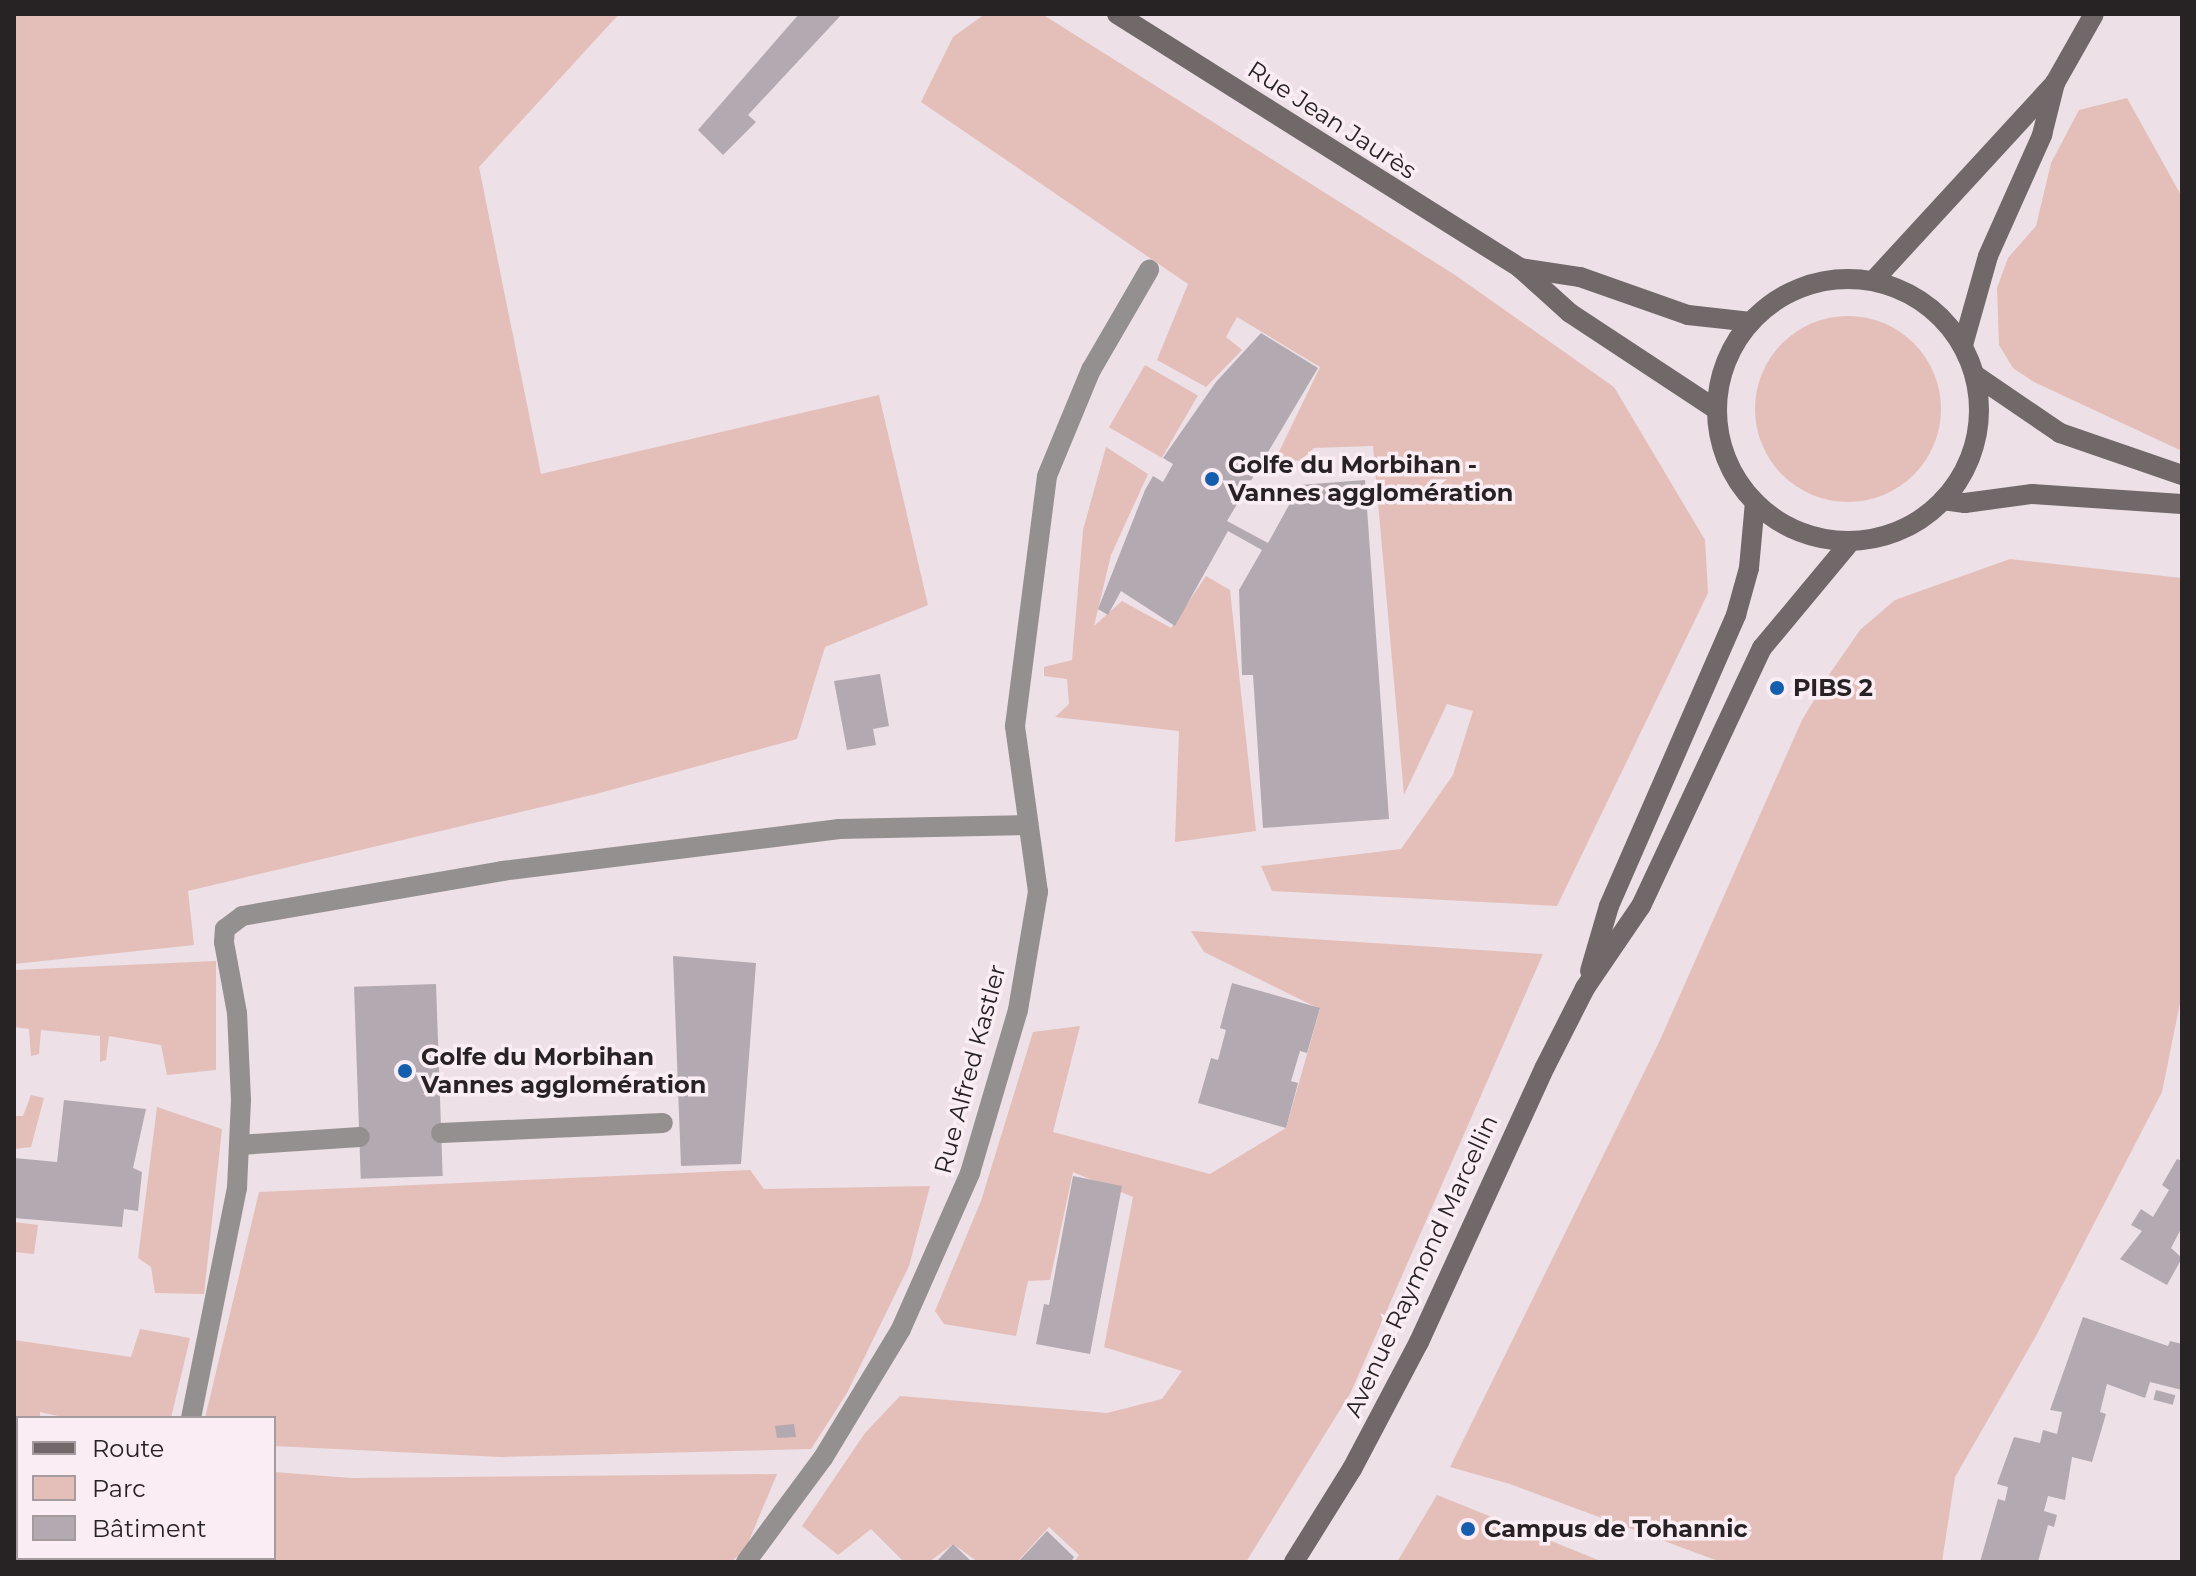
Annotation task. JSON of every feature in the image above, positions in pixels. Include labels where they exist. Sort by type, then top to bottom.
[{"type":"main road","name":"Rue Jean Jaurès","points":[[1117,14],[1520,268],[1570,313],[1717,410]]},
{"type":"main road","points":[[1873,281],[2055,83],[2094,14]]},
{"type":"main road","points":[[1963,345],[1988,256],[2042,135],[2055,83]]},
{"type":"main road","name":"Rue Jean Jaurès","points":[[1520,268],[1580,277],[1688,315],[1751,322]]},
{"type":"main road","points":[[1828,280],[1873,281],[1925,303],[1963,345],[1975,375],[1979,408],[1975,442],[1963,473],[1943,500],[1901,530],[1851,541],[1816,537],[1783,524],[1755,502],[1734,475],[1721,444],[1717,410],[1733,347],[1751,322],[1786,294],[1828,280]]},
{"type":"main road","points":[[1975,375],[2060,433],[2182,475]]},
{"type":"main road","points":[[1943,500],[1965,503],[2032,494],[2182,504]]},
{"type":"main road","name":"Avenue Raymond Marcellin","points":[[1585,988],[1609,906],[1736,615],[1749,568],[1755,502]]},
{"type":"main road","name":"Avenue Raymond Marcellin","points":[[1294,1562],[1352,1469],[1419,1342],[1484,1194],[1585,988],[1641,906],[1762,648],[1851,541]]},
{"type":"street","name":"Rue Alfred Kastler","points":[[746,1562],[845,1426],[901,1329],[950,1228],[1018,1010],[1038,892],[1015,726],[1047,476],[1091,370],[1149,270]]},
{"type":"street","points":[[191,1416],[227,1253],[239,1145],[237,1013],[224,942],[225,929],[242,916],[502,871],[839,829],[1028,825]]},
{"type":"street","points":[[441,1133],[663,1123]]},
{"type":"street","points":[[239,1145],[360,1137]]},
{"type":"green space","points":[[14,14],[619,14],[479,167],[541,474],[879,395],[928,605],[825,647],[797,739],[596,794],[188,891],[194,945],[14,964]]},
{"type":"green space","points":[[985,14],[1042,14],[1455,275],[1614,387],[1705,540],[1708,593],[1557,906],[1272,891],[1261,866],[1401,849],[1453,775],[1473,711],[1447,704],[1404,795],[1373,446],[1314,448],[1300,461],[1276,458],[1320,367],[1237,317],[1226,337],[1242,350],[1206,387],[1157,360],[1188,284],[921,102],[953,37]]},
{"type":"green space","points":[[2127,98],[2182,197],[2182,451],[2034,382],[2013,368],[1999,345],[1997,288],[2008,258],[2036,226],[2051,163],[2079,110]]},
{"type":"green space","points":[[1848,316],[1866,317],[1884,323],[1914,343],[1934,373],[1940,391],[1940,427],[1934,445],[1914,475],[1884,495],[1866,501],[1848,502],[1830,501],[1812,495],[1782,475],[1762,445],[1756,427],[1755,409],[1756,391],[1762,373],[1782,343],[1812,323],[1830,317]]},
{"type":"green space","points":[[1145,365],[1198,396],[1162,458],[1109,427]]},
{"type":"green space","points":[[1106,447],[1148,474],[1111,555],[1094,626],[1122,601],[1171,628],[1206,576],[1230,590],[1256,831],[1175,842],[1179,731],[1055,717],[1069,704],[1067,679],[1044,676],[1044,667],[1072,660],[1083,530]]},
{"type":"green space","points":[[2010,559],[2182,578],[2182,993],[2162,1092],[2036,1336],[1955,1477],[1942,1562],[1721,1562],[1510,1484],[1450,1467],[1660,1040],[1802,720],[1831,672],[1860,630],[1895,600]]},
{"type":"green space","points":[[1191,931],[1543,954],[1351,1392],[1246,1562],[1074,1562],[1079,1555],[1049,1527],[1017,1562],[978,1562],[953,1544],[929,1562],[904,1562],[871,1529],[838,1555],[802,1526],[865,1433],[900,1396],[1107,1413],[1162,1399],[1182,1371],[1104,1347],[1133,1197],[1073,1172],[1050,1280],[1028,1281],[1016,1336],[944,1324],[935,1311],[981,1201],[1033,1032],[1080,1026],[1053,1132],[1210,1174],[1286,1128],[1320,1009],[1204,952]]},
{"type":"green space","points":[[216,961],[216,1070],[167,1075],[161,1045],[109,1036],[106,1060],[100,1062],[100,1036],[41,1030],[39,1054],[31,1056],[29,1029],[14,1027],[14,970]]},
{"type":"green space","points":[[31,1095],[44,1098],[31,1147],[14,1149],[14,1116],[23,1116]]},
{"type":"green space","points":[[157,1107],[222,1129],[204,1294],[155,1293],[151,1267],[138,1258]]},
{"type":"green space","points":[[750,1170],[764,1189],[930,1186],[909,1266],[847,1393],[811,1449],[501,1457],[276,1446],[276,1416],[205,1416],[259,1192]]},
{"type":"green space","points":[[14,1222],[38,1225],[34,1254],[14,1252]]},
{"type":"green space","points":[[140,1329],[190,1338],[171,1416],[58,1416],[40,1412],[40,1416],[16,1416],[14,1500],[14,1340],[131,1357]]},
{"type":"green space","points":[[276,1472],[351,1478],[777,1474],[746,1548],[731,1562],[188,1562],[276,1560]]},
{"type":"green space","name":"Campus de Tohannic","points":[[1437,1495],[1603,1562],[1397,1562]]},
{"type":"building","points":[[799,14],[842,14],[748,115],[756,122],[723,155],[698,130]]},
{"type":"building","points":[[1261,333],[1318,368],[1227,521],[1268,543],[1300,485],[1365,480],[1389,819],[1263,828],[1253,675],[1242,675],[1239,590],[1262,550],[1228,531],[1175,626],[1121,591],[1108,615],[1098,609],[1145,490],[1153,476],[1163,482],[1173,464],[1163,458],[1216,382]]},
{"type":"building","points":[[880,674],[889,726],[873,729],[876,745],[847,750],[834,681]]},
{"type":"building","points":[[673,956],[756,963],[741,1164],[681,1166]]},
{"type":"building","points":[[1232,983],[1320,1008],[1307,1053],[1300,1051],[1291,1081],[1298,1083],[1286,1128],[1198,1103],[1211,1058],[1218,1060],[1226,1030],[1220,1028]]},
{"type":"building","points":[[436,984],[443,1176],[361,1179],[354,987]]},
{"type":"building","points":[[64,1100],[146,1109],[133,1168],[142,1172],[138,1211],[124,1209],[122,1227],[14,1218],[14,1158],[57,1162]]},
{"type":"building","points":[[2177,1159],[2182,1161],[2182,1227],[2171,1248],[2182,1258],[2167,1285],[2120,1259],[2142,1231],[2131,1225],[2141,1209],[2153,1217],[2169,1190],[2162,1185]]},
{"type":"building","points":[[1073,1176],[1122,1186],[1090,1354],[1036,1344],[1044,1304],[1049,1305]]},
{"type":"building","points":[[2083,1317],[2168,1346],[2170,1341],[2182,1344],[2182,1390],[2150,1382],[2145,1398],[2107,1384],[2100,1412],[2106,1414],[2092,1462],[2072,1457],[2065,1500],[2048,1496],[2044,1511],[2057,1515],[2054,1527],[2048,1525],[2038,1562],[1980,1562],[1998,1499],[2005,1501],[2008,1487],[1997,1484],[2014,1437],[2040,1443],[2043,1430],[2057,1434],[2062,1412],[2050,1410]]},
{"type":"building","points":[[2156,1390],[2175,1395],[2173,1405],[2153,1400]]},
{"type":"building","points":[[794,1424],[796,1437],[777,1438],[775,1426]]},
{"type":"building","points":[[1047,1531],[1074,1557],[1071,1562],[1018,1562]]},
{"type":"building","points":[[953,1544],[972,1562],[936,1562]]},
{"type":"place","name":"Golfe du Morbihan - Vannes agglomération","points":[[1212,479]]},
{"type":"place","name":"PIBS 2","points":[[1777,688]]},
{"type":"place","name":"Golfe du Morbihan Vannes agglomération","points":[[405,1071]]},
{"type":"place","name":"Campus de Tohannic","points":[[1468,1529]]}]
